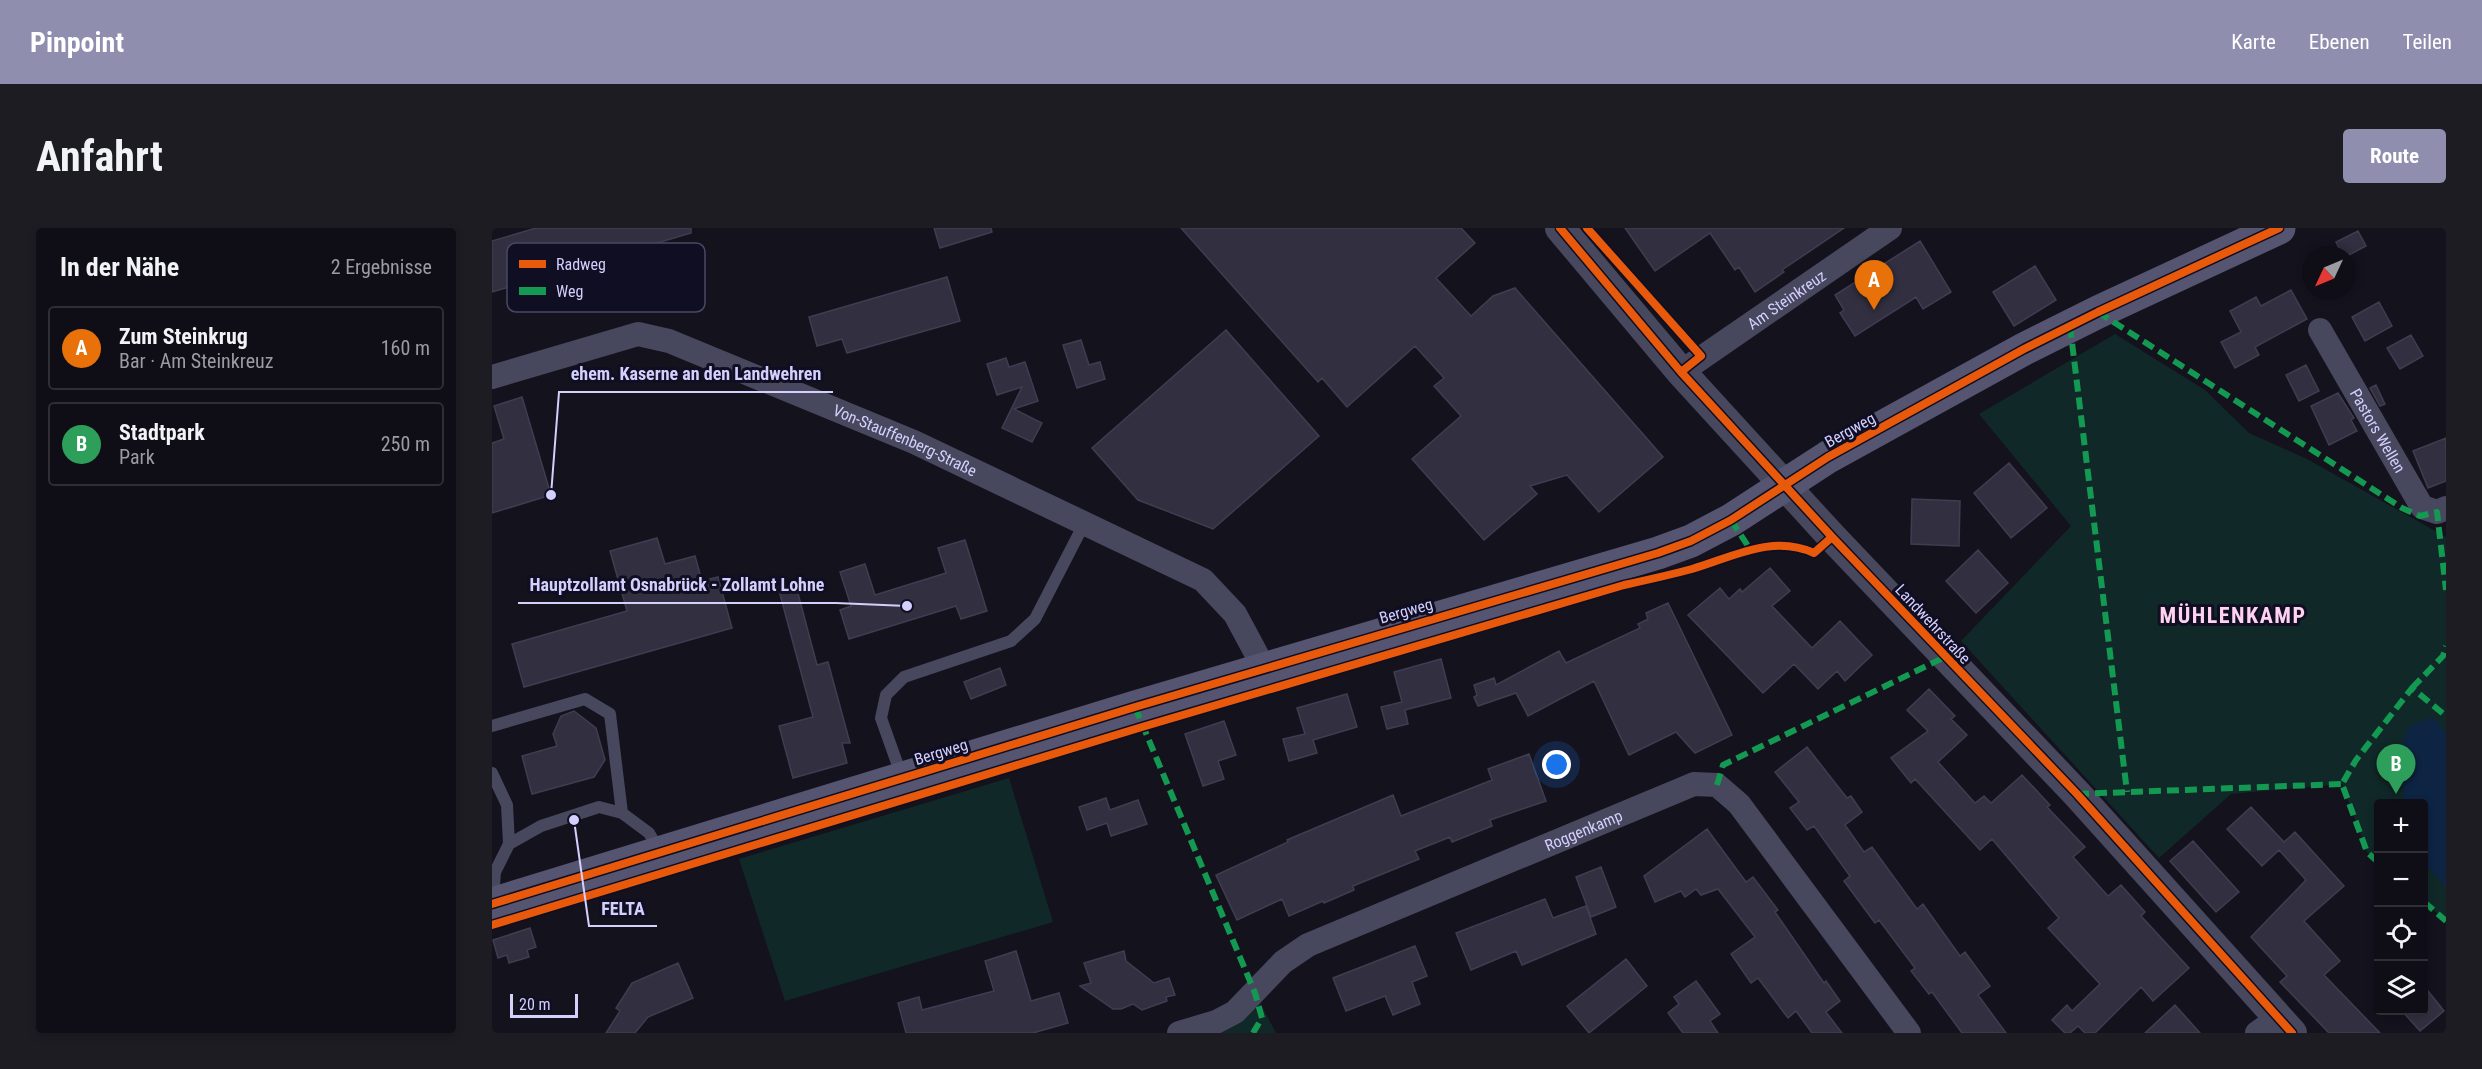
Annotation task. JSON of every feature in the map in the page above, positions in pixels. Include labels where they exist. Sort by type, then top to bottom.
[{"type":"main road","name":"Bergweg","points":[[493,904],[1264,668],[1658,553],[1691,541],[1731,520],[1828,457],[2024,349],[2279,228]]},
{"type":"street","name":"Landwehrstraße","points":[[1560,228],[1681,372],[2077,794],[2276,1028]]},
{"type":"street","name":"Am Steinkreuz","points":[[1681,372],[1890,228]]},
{"type":"street","name":"Pastors Wellen","points":[[2320,330],[2422,507],[2437,512],[2446,508]]},
{"type":"street","name":"Von-Stauffenberg-Straße","points":[[492,376],[638,334],[669,341],[914,442],[1203,580],[1236,614],[1264,668]]},
{"type":"street","name":"Roggenkamp","points":[[1179,1033],[1216,1022],[1235,1012],[1283,962],[1308,945],[1694,784],[1717,785],[1739,804],[1909,1033]]},
{"type":"lane","points":[[902,778],[881,718],[886,694],[904,677],[1011,641],[1035,620],[1084,524]]},
{"type":"lane","points":[[492,726],[585,699],[610,714],[622,813]]},
{"type":"lane","points":[[492,773],[507,805],[509,844],[495,872],[493,904]]},
{"type":"lane","points":[[509,844],[541,826],[599,807],[622,813],[649,833],[660,853]]},
{"type":"green space","points":[[2115,334],[2205,390],[2249,433],[2307,459],[2446,537],[2446,921],[2428,905],[2428,799],[2374,799],[2374,858],[2367,852],[2342,784],[2231,794],[2159,858],[1961,641],[2071,526],[1979,414]]},
{"type":"green space","points":[[1009,778],[1053,922],[785,1001],[739,859]]},
{"type":"green space","points":[[1255,993],[1276,1033],[1179,1033]]},
{"type":"water","points":[[2433,717],[2446,732],[2446,888],[2428,866],[2428,799],[2403,799],[2399,752],[2409,726]]},
{"type":"building","points":[[536,228],[691,228],[691,233],[657,243],[507,243],[507,288],[492,292],[492,241]]},
{"type":"building","points":[[934,228],[991,228],[992,232],[940,248]]},
{"type":"building","points":[[1181,228],[1461,228],[1475,243],[1436,278],[1471,316],[1493,296],[1515,288],[1663,457],[1599,512],[1567,475],[1530,486],[1537,494],[1484,540],[1412,459],[1461,416],[1434,386],[1444,378],[1415,346],[1347,407],[1322,378],[1318,382]]},
{"type":"building","points":[[1625,228],[1844,228],[1782,270],[1784,272],[1755,292],[1739,267],[1735,270],[1710,233],[1655,271]]},
{"type":"building","points":[[2358,231],[2366,246],[2356,251],[2356,246],[2338,246],[2336,242]]},
{"type":"building","points":[[1920,241],[1951,292],[1923,309],[1916,297],[1855,336],[1840,313],[1844,310],[1835,295]]},
{"type":"building","points":[[2035,266],[2056,300],[2014,326],[1993,292]]},
{"type":"building","points":[[947,277],[960,321],[847,353],[842,339],[817,346],[809,317]]},
{"type":"building","points":[[2291,290],[2307,319],[2255,347],[2259,355],[2235,368],[2221,342],[2241,332],[2230,311],[2256,297],[2261,306]]},
{"type":"building","points":[[2379,302],[2392,326],[2365,341],[2352,317]]},
{"type":"building","points":[[1226,330],[1319,436],[1213,529],[1138,500],[1092,448]]},
{"type":"building","points":[[2411,335],[2423,356],[2400,369],[2387,348]]},
{"type":"building","points":[[1081,340],[1089,365],[1100,362],[1105,379],[1077,388],[1063,345]]},
{"type":"building","points":[[1006,358],[1009,367],[1025,362],[1038,401],[1014,409],[1042,423],[1032,442],[1002,428],[1022,387],[997,395],[987,364]]},
{"type":"building","points":[[2306,365],[2319,391],[2299,401],[2286,375]]},
{"type":"building","points":[[2376,385],[2385,404],[2380,406],[2370,388]]},
{"type":"building","points":[[2338,393],[2354,418],[2351,420],[2357,431],[2329,445],[2311,406]]},
{"type":"building","points":[[522,397],[551,495],[492,513],[492,443],[504,439],[494,406]]},
{"type":"building","points":[[2446,438],[2446,481],[2428,488],[2413,451]]},
{"type":"building","points":[[2009,463],[2047,508],[2011,538],[1974,493]]},
{"type":"building","points":[[1912,499],[1960,501],[1959,546],[1911,544]]},
{"type":"building","points":[[657,538],[665,564],[695,556],[702,581],[718,577],[732,628],[524,687],[512,644],[627,611],[610,551]]},
{"type":"building","points":[[965,540],[987,611],[961,619],[956,606],[849,639],[840,610],[851,606],[840,572],[865,564],[875,595],[946,573],[938,548]]},
{"type":"building","points":[[1978,550],[2008,583],[1976,613],[1946,581]]},
{"type":"building","points":[[1770,568],[1790,591],[1772,606],[1812,648],[1840,621],[1872,655],[1845,681],[1837,671],[1818,689],[1794,664],[1763,693],[1688,615],[1720,588],[1729,599],[1740,589],[1742,592]]},
{"type":"building","points":[[795,582],[817,665],[828,662],[850,743],[842,743],[847,763],[793,778],[779,726],[813,717],[778,587]]},
{"type":"building","points":[[1668,603],[1732,735],[1695,753],[1676,732],[1629,755],[1594,681],[1528,716],[1516,693],[1478,706],[1474,697],[1477,695],[1474,685],[1494,678],[1496,685],[1559,651],[1566,663],[1640,628],[1638,624],[1648,619],[1646,613]]},
{"type":"building","points":[[1441,659],[1451,698],[1405,710],[1408,724],[1387,729],[1381,707],[1402,702],[1394,672]]},
{"type":"building","points":[[1000,668],[1006,685],[971,699],[964,682]]},
{"type":"building","points":[[1929,689],[1955,716],[1951,719],[1967,735],[1938,762],[1975,803],[1984,796],[1991,803],[2022,775],[2050,805],[2047,807],[2085,847],[2073,857],[2108,896],[2121,885],[2145,912],[2141,916],[2189,968],[2153,1001],[2141,987],[2095,1033],[2085,1033],[2078,1026],[2070,1033],[2065,1033],[2052,1020],[2067,1005],[2072,1011],[2100,984],[2048,928],[2059,918],[1992,839],[1980,850],[1915,779],[1911,783],[1891,758],[1928,731],[1907,710]]},
{"type":"building","points":[[1347,694],[1357,727],[1313,740],[1317,753],[1289,761],[1283,739],[1305,734],[1297,708]]},
{"type":"building","points":[[574,711],[596,728],[605,760],[594,777],[532,794],[522,756],[557,746],[553,734],[561,716]]},
{"type":"building","points":[[1224,721],[1236,755],[1218,761],[1224,779],[1203,786],[1185,734]]},
{"type":"building","points":[[1807,747],[1847,798],[1851,796],[1862,812],[1845,825],[1864,852],[1872,847],[1917,909],[1923,904],[1960,956],[1965,952],[1990,986],[1978,995],[2006,1033],[1962,1033],[1932,992],[1929,994],[1911,971],[1915,968],[1879,920],[1875,923],[1844,881],[1850,876],[1814,826],[1807,830],[1790,808],[1799,802],[1775,772]]},
{"type":"building","points":[[1529,754],[1546,801],[1490,820],[1492,826],[1452,842],[1450,837],[1415,851],[1419,859],[1353,886],[1354,890],[1324,903],[1323,901],[1289,916],[1282,899],[1237,920],[1216,875],[1288,842],[1287,840],[1393,795],[1401,816],[1492,780],[1488,769]]},
{"type":"building","points":[[1106,798],[1110,810],[1138,800],[1147,824],[1111,836],[1107,823],[1087,830],[1079,807]]},
{"type":"building","points":[[2251,807],[2284,842],[2295,832],[2344,886],[2304,921],[2340,961],[2324,975],[2380,1033],[2329,1033],[2280,982],[2287,976],[2251,937],[2306,880],[2279,850],[2262,866],[2227,829]]},
{"type":"building","points":[[1707,829],[1746,882],[1753,877],[1778,910],[1775,912],[1824,983],[1826,981],[1840,1001],[1826,1012],[1842,1033],[1812,1033],[1796,1011],[1788,1018],[1758,978],[1751,983],[1731,954],[1755,937],[1718,889],[1701,895],[1696,889],[1685,897],[1681,891],[1655,902],[1644,876]]},
{"type":"building","points":[[2193,841],[2239,892],[2216,912],[2170,861]]},
{"type":"building","points":[[1601,867],[1616,907],[1591,917],[1576,877]]},
{"type":"building","points":[[1545,899],[1553,918],[1586,906],[1596,934],[1522,965],[1516,951],[1471,970],[1456,933]]},
{"type":"building","points":[[530,928],[536,947],[527,950],[529,957],[509,963],[507,955],[498,958],[493,940]]},
{"type":"building","points":[[1415,946],[1427,976],[1412,982],[1420,1004],[1393,1015],[1385,996],[1346,1011],[1333,978]]},
{"type":"building","points":[[1016,951],[1031,1001],[1059,993],[1068,1023],[1033,1033],[906,1033],[898,1003],[919,997],[922,1010],[994,991],[985,961]]},
{"type":"building","points":[[1124,951],[1126,961],[1154,983],[1169,978],[1175,995],[1166,997],[1167,1001],[1142,1010],[1133,1004],[1121,1009],[1113,1009],[1080,986],[1091,983],[1084,963]]},
{"type":"building","points":[[1626,959],[1647,986],[1589,1033],[1567,1006]]},
{"type":"building","points":[[678,963],[693,998],[648,1017],[635,1033],[606,1033],[620,1011],[616,1008],[632,983]]},
{"type":"building","points":[[1696,981],[1720,1014],[1710,1021],[1718,1033],[1683,1033],[1668,1013],[1679,1004],[1674,997]]},
{"type":"building","points":[[2428,991],[2444,1011],[2420,1031],[2406,1015],[2428,1015]]},
{"type":"building","points":[[2175,1005],[2200,1033],[2145,1033]]},
{"type":"marked path","points":[[2098,312],[2402,508],[2420,516],[2437,512],[2446,590]]},
{"type":"marked path","points":[[2070,326],[2127,792]]},
{"type":"marked path","points":[[1731,520],[1750,549]]},
{"type":"marked path","points":[[2412,688],[2443,656],[2446,646]]},
{"type":"marked path","points":[[1717,785],[1723,765],[1945,657]]},
{"type":"marked path","points":[[2374,858],[2367,852],[2342,784],[2356,760],[2412,688],[2446,716]]},
{"type":"marked path","points":[[1135,707],[1255,993],[1262,1018],[1253,1033]]},
{"type":"marked path","points":[[2077,794],[2342,784]]},
{"type":"marked path","points":[[2428,905],[2446,921]]},
{"type":"cycle path","points":[[1560,228],[1681,372],[1832,537],[2077,794],[2292,1033]]},
{"type":"cycle path","points":[[1587,228],[1701,356],[1681,372]]},
{"type":"cycle path","points":[[492,904],[1135,707],[1658,553],[1691,541],[1731,520],[1828,457],[2024,349],[2279,228]]},
{"type":"cycle path","points":[[492,925],[1142,727],[1624,585],[1692,569],[1753,549],[1783,546],[1814,553],[1832,537]]},
{"type":"place","name":"Zum Steinkrug","points":[[1874,310]]},
{"type":"place","name":"ehem. Kaserne an den Landwehren","points":[[551,495]]},
{"type":"place","name":"Hauptzollamt Osnabrück - Zollamt Lohne","points":[[907,606]]},
{"type":"place","name":"Stadtpark","points":[[2396,794]]},
{"type":"place","name":"FELTA","points":[[574,820]]},
{"type":"district","name":"MÜHLENKAMP","points":[[2233,615]]}]
